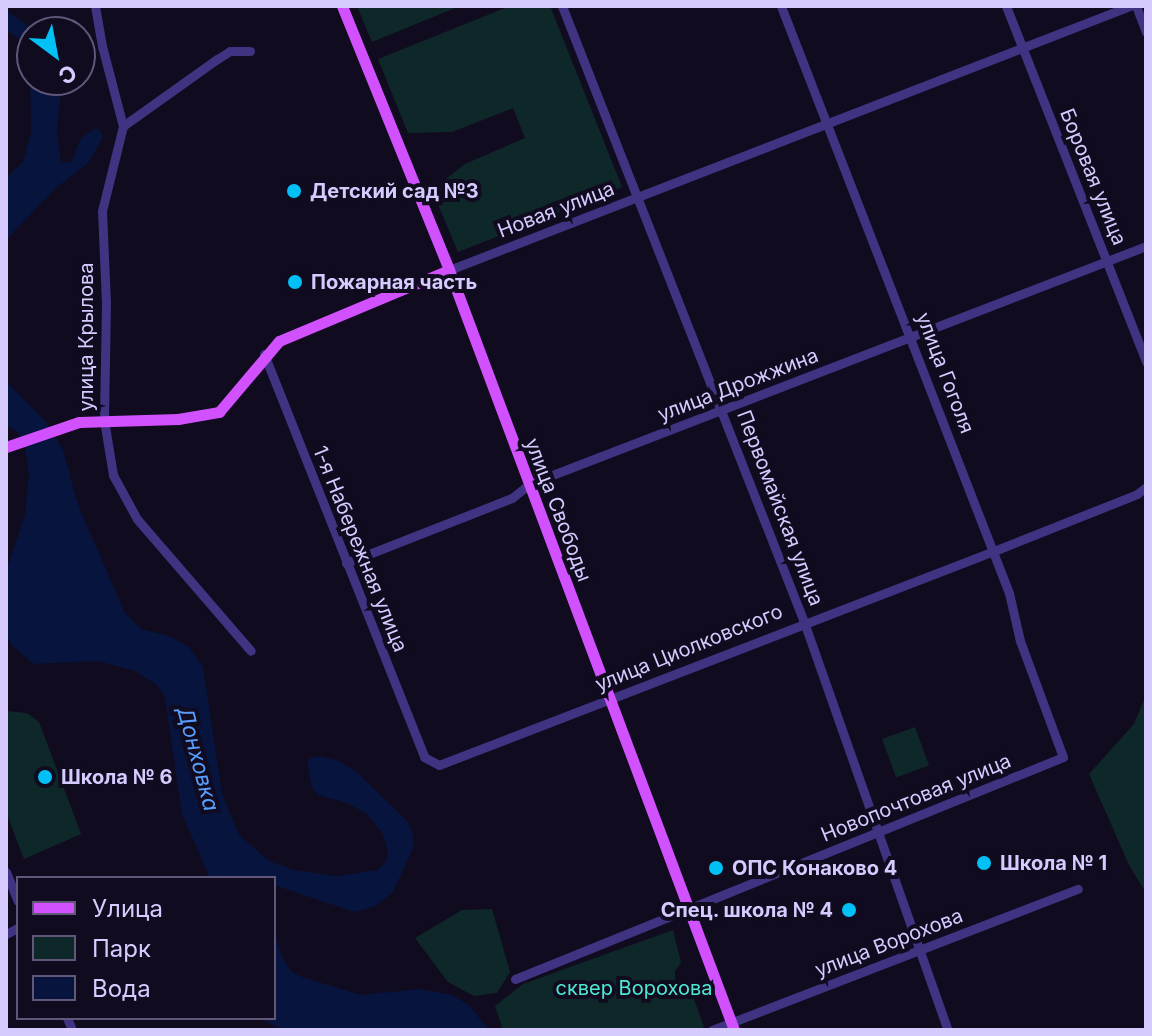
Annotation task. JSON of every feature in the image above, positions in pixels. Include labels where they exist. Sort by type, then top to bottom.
[{"type":"main road","name":"улица Свободы","points":[[342,6],[449,270],[732,1026]]},
{"type":"main road","name":"Новая улица","points":[[10,445],[58,428],[104,420],[178,419],[219,412],[238,393],[264,354],[296,331],[449,270]]},
{"type":"street","points":[[95,6],[123,126],[230,51],[250,51]]},
{"type":"street","name":"Первомайская улица","points":[[562,6],[804,622],[948,1030]]},
{"type":"street","name":"улица Гоголя","points":[[781,6],[994,551],[1009,593],[1020,641],[1063,757]]},
{"type":"street","name":"Боровая улица","points":[[1006,6],[1146,362]]},
{"type":"street","points":[[1133,6],[1146,32]]},
{"type":"street","name":"Новая улица","points":[[449,270],[1133,6]]},
{"type":"street","name":"улица Крылова","points":[[123,126],[102,211],[106,303],[104,420],[113,475],[137,519],[251,651]]},
{"type":"street","name":"улица Дрожжина","points":[[346,563],[512,498],[529,484],[1146,246]]},
{"type":"street","name":"1-я Набережная улица","points":[[264,354],[424,757]]},
{"type":"street","name":"улица Циолковского","points":[[424,757],[439,765],[994,551],[1137,494],[1146,487]]},
{"type":"street","name":"Новопочтовая улица","points":[[515,979],[1063,757]]},
{"type":"street","points":[[6,872],[16,896]]},
{"type":"street","name":"улица Ворохова","points":[[712,1030],[732,1026],[1078,889]]},
{"type":"green space","points":[[357,6],[460,6],[372,42]]},
{"type":"green space","points":[[510,6],[550,6],[622,187],[458,252],[432,190],[465,164],[525,138],[513,108],[452,132],[408,133],[378,59]]},
{"type":"green space","points":[[1146,695],[1146,893],[1129,865],[1089,774],[1134,724]]},
{"type":"green space","points":[[6,711],[27,713],[39,722],[81,834],[24,859],[6,812]]},
{"type":"green space","points":[[915,727],[929,766],[896,777],[882,739]]},
{"type":"green space","points":[[492,909],[510,972],[497,993],[474,996],[448,982],[415,938],[462,910]]},
{"type":"green space","name":"сквер Ворохова","points":[[673,930],[681,963],[675,971],[675,979],[681,986],[690,988],[704,1027],[697,1030],[503,1030],[495,1006],[523,984]]},
{"type":"water","points":[[30,96],[60,96],[57,131],[61,163],[71,162],[81,138],[94,129],[99,129],[103,137],[88,163],[55,189],[6,240],[6,178],[23,162],[31,133]]},
{"type":"water","points":[[6,381],[46,422],[63,450],[78,505],[125,613],[141,629],[169,636],[189,647],[203,667],[222,794],[239,835],[269,861],[294,870],[337,876],[377,870],[385,863],[388,853],[383,834],[367,814],[347,803],[318,795],[312,787],[307,764],[310,758],[319,756],[339,761],[357,772],[408,822],[413,834],[413,848],[393,892],[376,906],[354,912],[276,886],[276,876],[209,876],[182,814],[165,698],[158,686],[135,671],[98,661],[34,664],[12,646],[6,633],[6,571],[25,515],[29,473],[24,442],[18,432],[6,426]]},
{"type":"water","points":[[276,937],[282,957],[291,971],[302,977],[361,995],[420,989],[452,995],[470,1006],[489,1030],[284,1030],[263,1020],[276,1020]]},
{"type":"waterway","name":"Донховка","points":[[6,20],[16,27]]},
{"type":"place","name":"Детский сад №3","points":[[294,191]]},
{"type":"place","name":"Пожарная часть","points":[[295,282]]},
{"type":"place","name":"Школа № 6","points":[[45,777]]},
{"type":"place","name":"Школа № 1","points":[[984,863]]},
{"type":"place","name":"ОПС Конаково 4","points":[[716,868]]},
{"type":"place","name":"Спец. школа № 4","points":[[849,910]]}]
